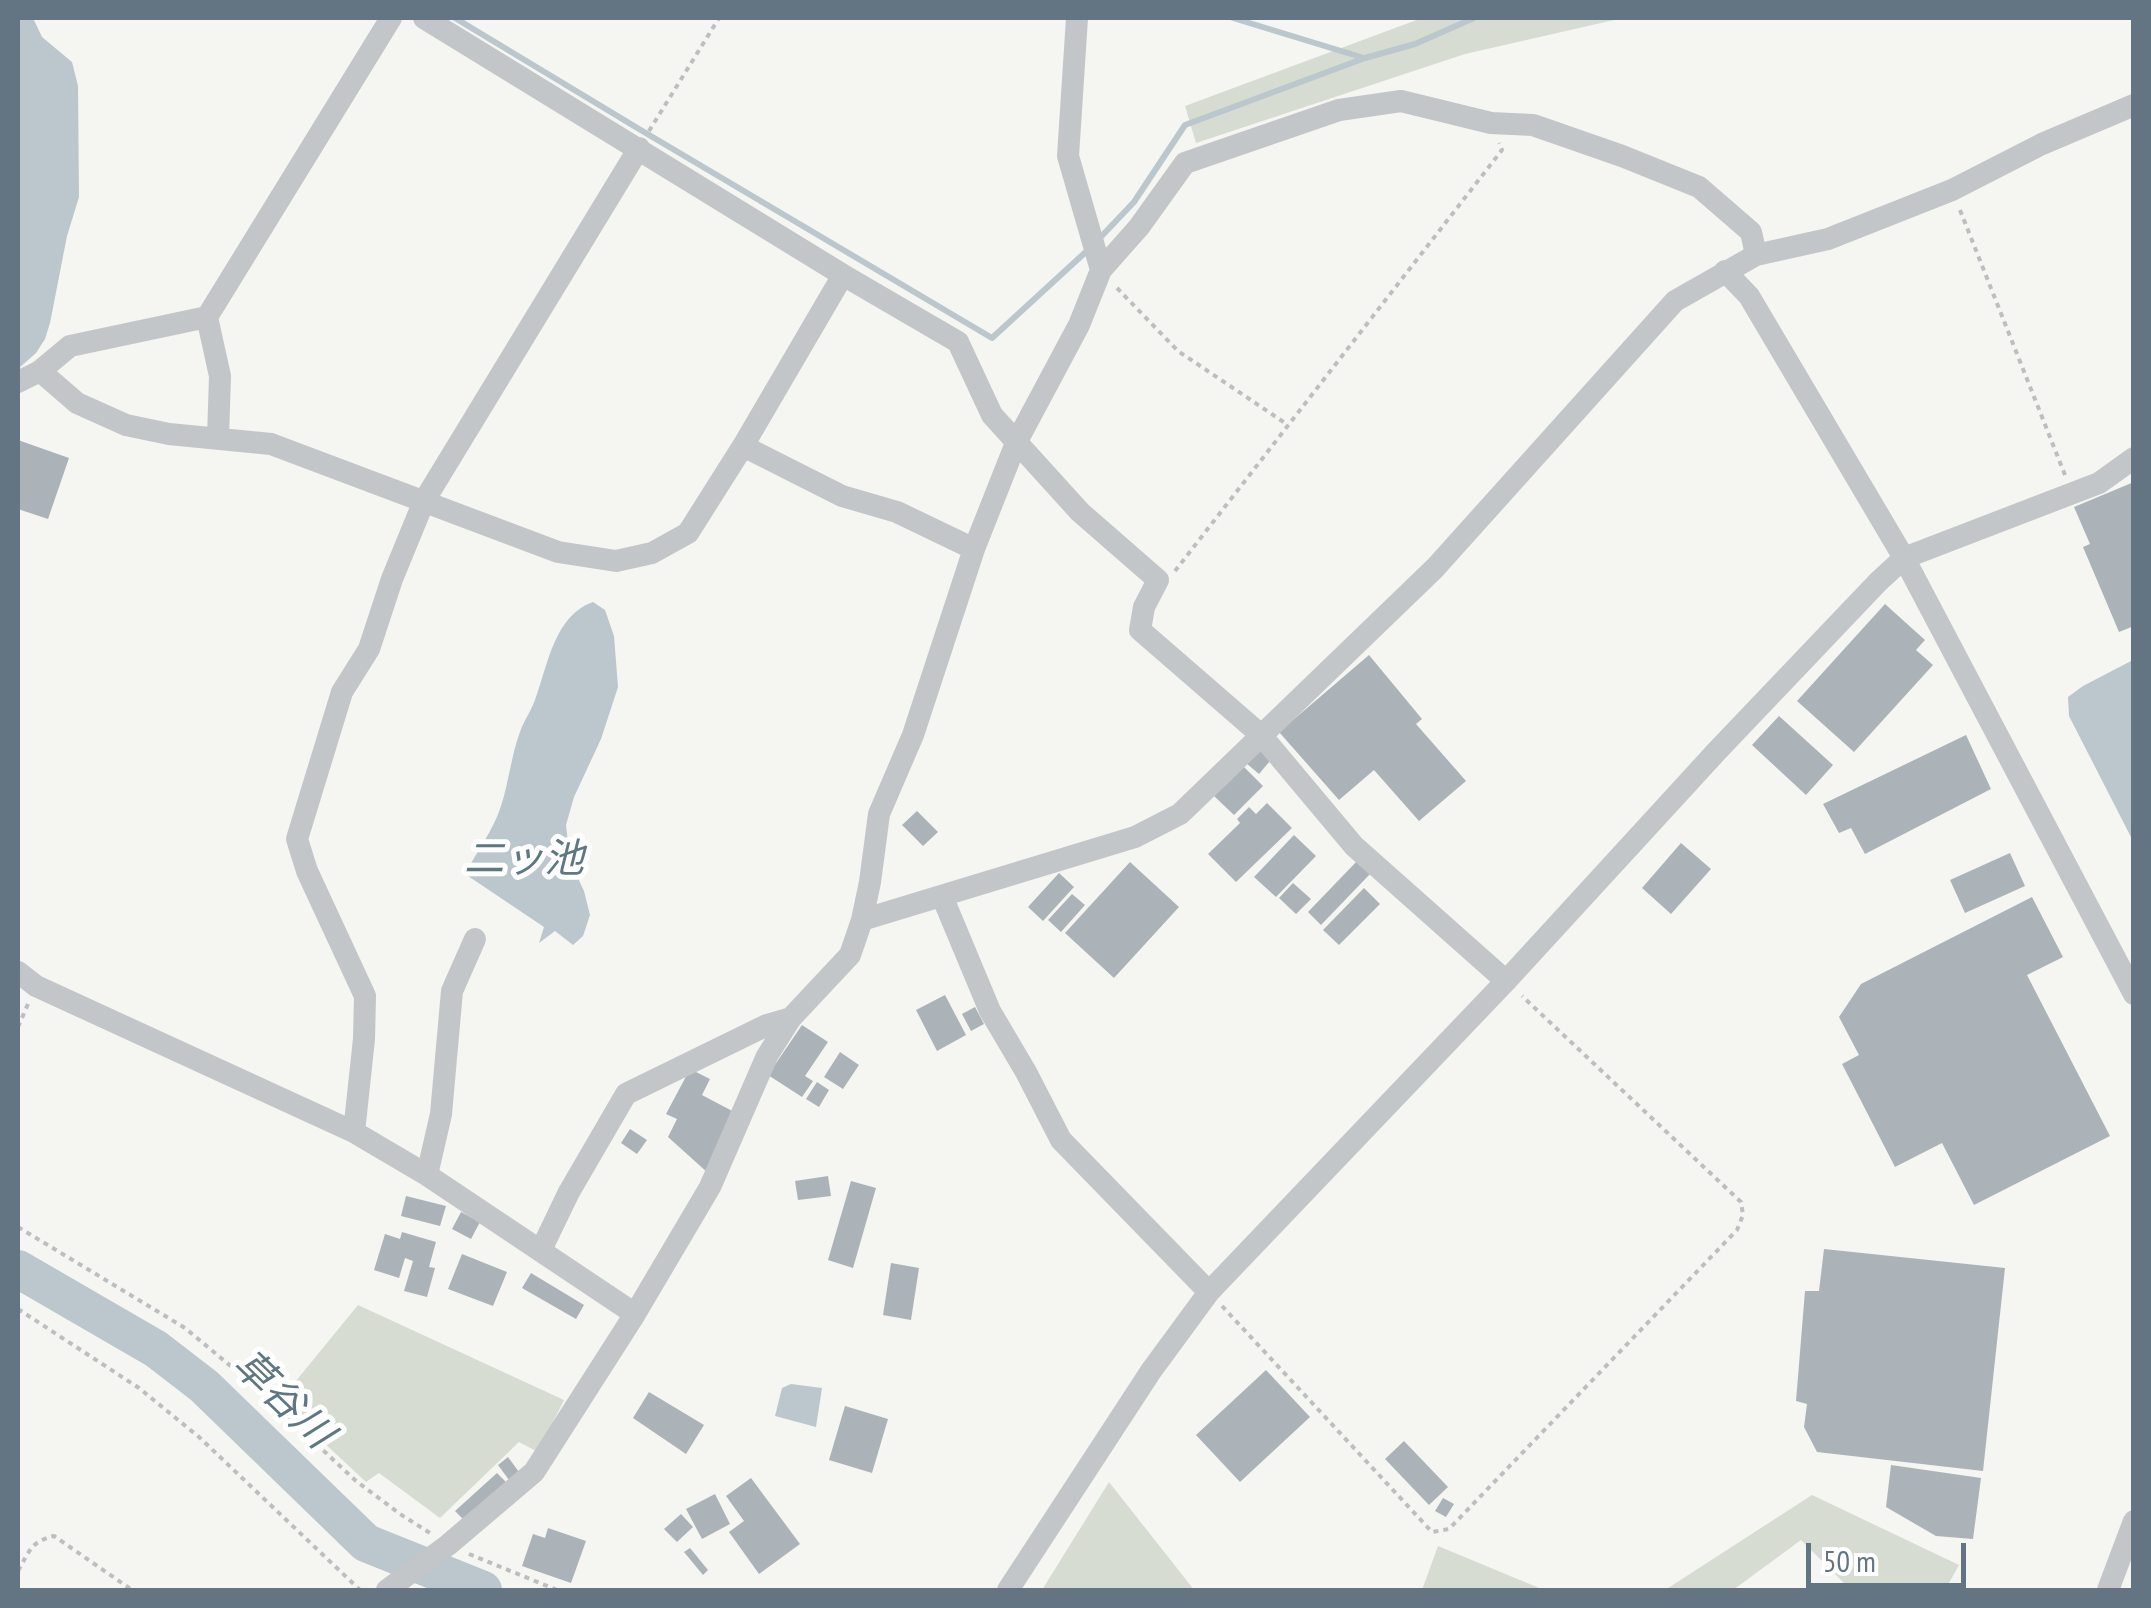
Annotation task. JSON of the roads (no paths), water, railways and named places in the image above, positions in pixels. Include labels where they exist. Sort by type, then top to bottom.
[{"type":"street","points":[[218,437],[220,376],[207,317],[391,18]]},
{"type":"street","points":[[424,18],[958,342],[992,415],[1080,512],[1158,580],[1144,606],[1140,630],[1261,735],[1354,846],[1506,980]]},
{"type":"street","points":[[1077,18],[1068,156],[1101,270]]},
{"type":"street","points":[[387,1590],[448,1545],[534,1472],[710,1187],[767,1056],[791,1018],[850,955],[870,882],[879,814],[913,735],[974,549],[1016,443],[1079,325],[1101,270],[1140,227],[1185,162],[1339,110],[1402,100],[1491,123],[1533,125],[1699,187],[1751,232],[1756,255]]},
{"type":"street","points":[[862,920],[1135,837],[1180,814],[1435,568],[1674,301],[1756,255],[1828,239],[1952,190],[2042,144],[2134,106]]},
{"type":"street","points":[[354,1132],[365,996],[306,871],[297,839],[342,692],[369,648],[424,501],[638,148]]},
{"type":"street","points":[[1725,271],[1749,296],[1904,558],[2134,994]]},
{"type":"street","points":[[40,371],[77,404],[126,425],[169,434],[271,444],[558,552],[616,560],[652,553],[688,533],[842,275]]},
{"type":"street","points":[[18,382],[40,371],[70,346],[207,317]]},
{"type":"street","points":[[742,446],[842,496],[896,512],[974,549]]},
{"type":"street","points":[[1008,1590],[1151,1370],[1209,1292],[1878,582],[1904,558],[2099,483],[2134,458]]},
{"type":"street","points":[[942,896],[990,1011],[1061,1140],[1209,1292]]},
{"type":"street","points":[[427,1175],[441,1114],[452,991],[476,939]]},
{"type":"street","points":[[18,972],[36,986],[354,1132],[427,1175],[635,1314]]},
{"type":"street","points":[[541,1250],[569,1192],[626,1094],[767,1025],[791,1018]]},
{"type":"street","points":[[2108,1590],[2134,1521]]},
{"type":"water","points":[[18,18],[33,18],[42,37],[72,62],[78,86],[79,197],[45,339],[18,369]]},
{"type":"water","name":"二ッ池","points":[[593,602],[605,610],[614,636],[618,687],[566,825],[570,861],[590,915],[583,936],[573,945],[555,931],[539,943],[544,927],[465,874],[498,815],[517,741],[561,629],[580,608]]},
{"type":"water","points":[[2134,660],[2133,841],[2069,716],[2068,697]]},
{"type":"water","points":[[791,1384],[822,1388],[816,1427],[775,1416],[782,1388]]},
{"type":"waterway","points":[[455,18],[992,338],[1089,249]]},
{"type":"waterway","points":[[1233,18],[1364,58]]},
{"type":"waterway","points":[[1098,240],[1134,202],[1185,125],[1365,58],[1415,44],[1474,18]]},
{"type":"waterway","name":"草谷川","points":[[18,1269],[156,1349],[204,1386],[366,1543],[483,1590]]}]
